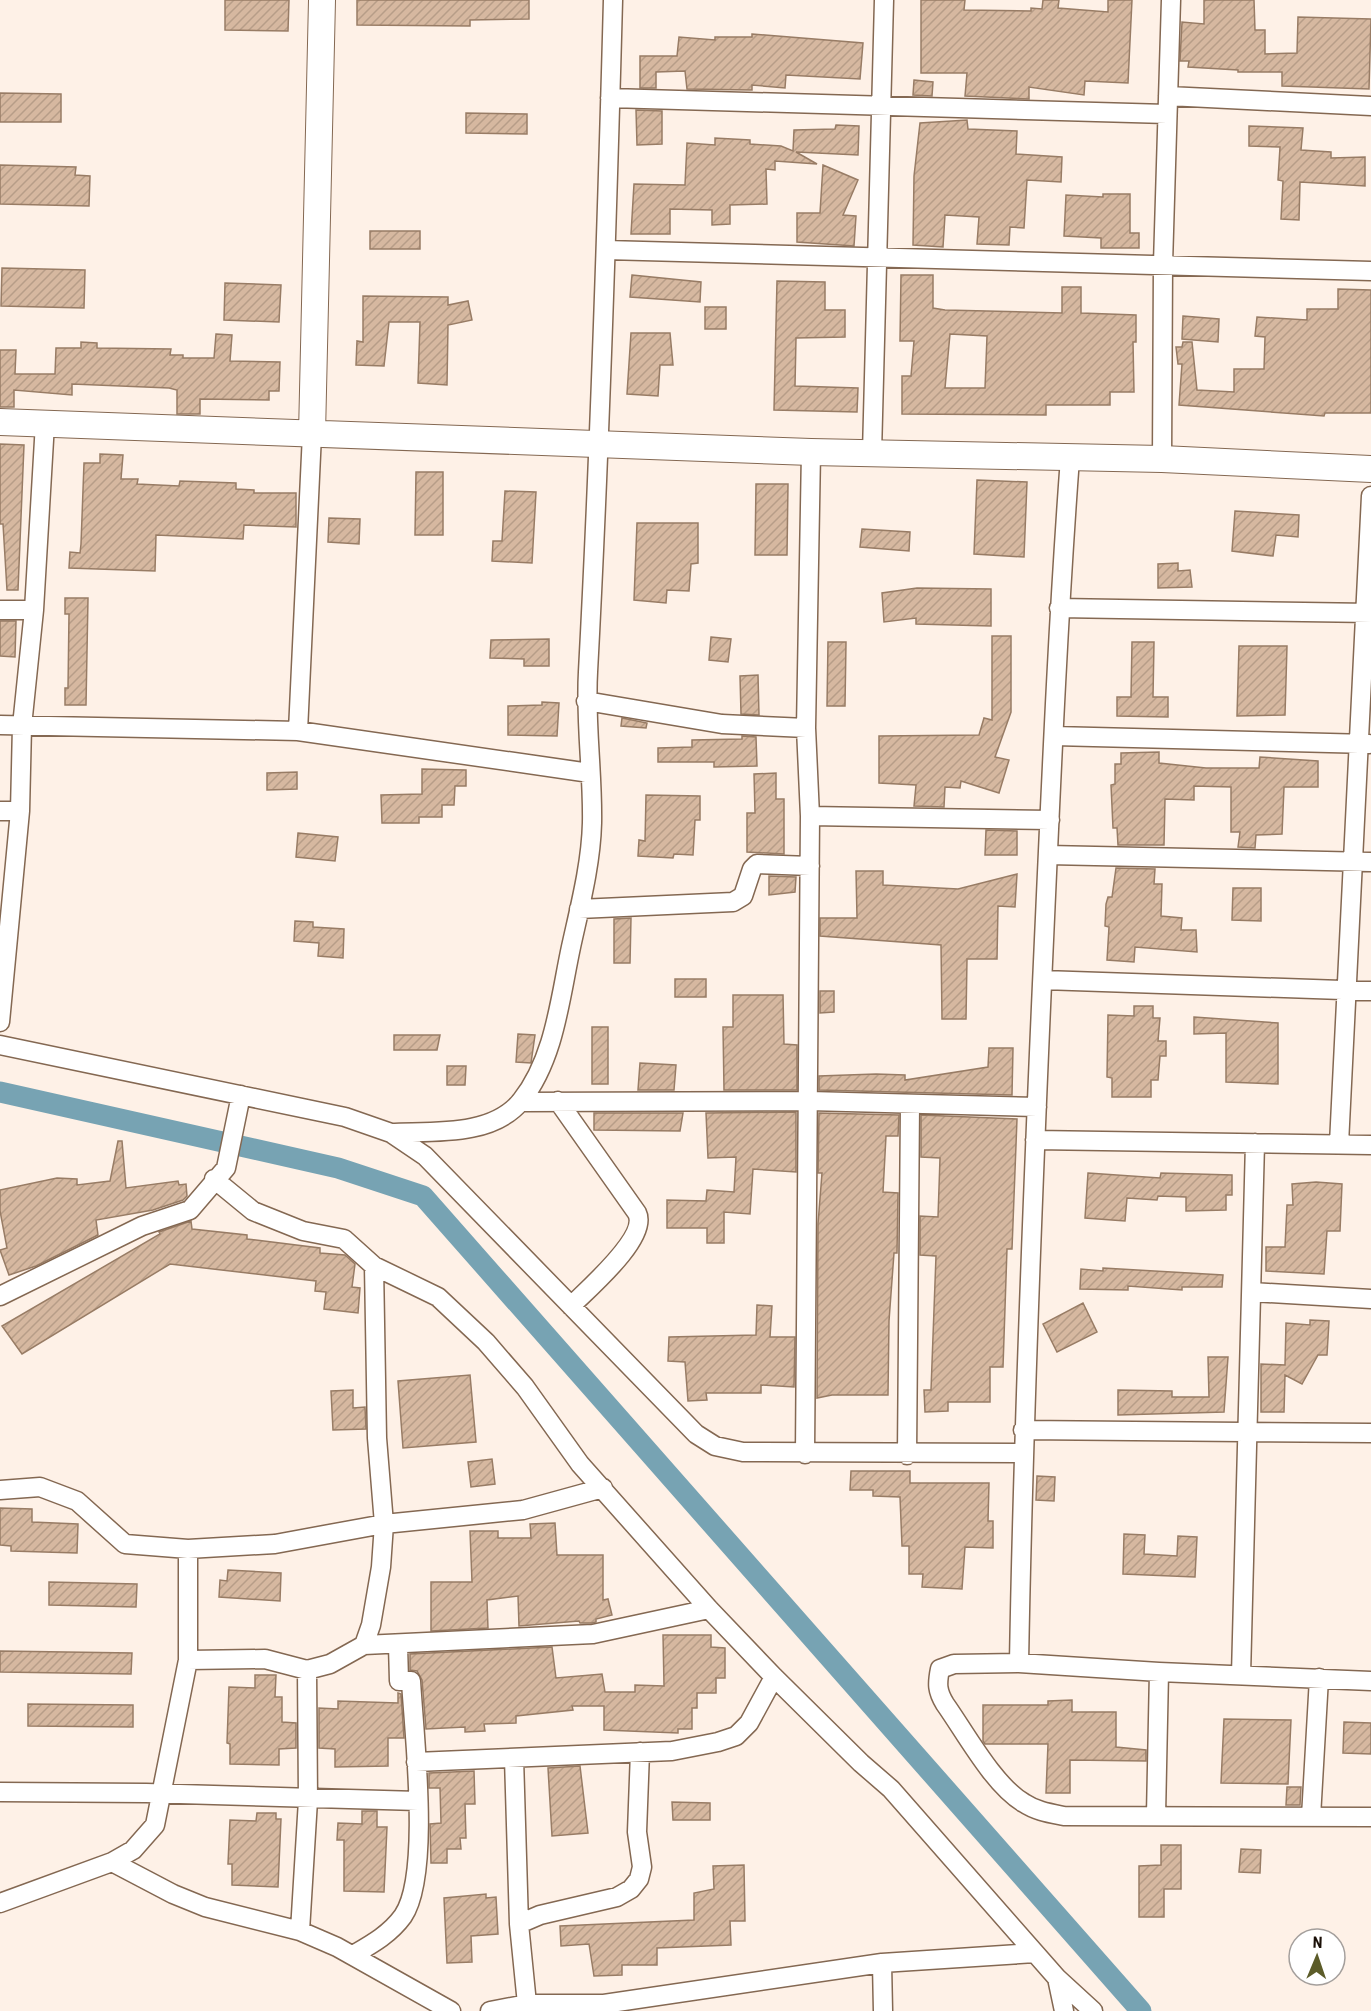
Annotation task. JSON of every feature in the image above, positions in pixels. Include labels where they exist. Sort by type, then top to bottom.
[{"type":"street","points":[[298,731],[312,434],[322,0]]},
{"type":"street","points":[[391,1132],[466,1129],[511,1111],[520,1102],[540,1072],[548,1049],[579,909],[591,841],[586,701],[600,444],[613,0]]},
{"type":"street","points":[[872,453],[884,0]]},
{"type":"street","points":[[1162,459],[1163,264],[1171,0]]},
{"type":"street","points":[[610,98],[882,106],[1371,106]]},
{"type":"street","points":[[606,250],[1371,271]]},
{"type":"street","points":[[0,422],[811,452],[1162,459],[1371,469]]},
{"type":"street","points":[[0,1022],[20,811],[22,726],[34,610],[45,423]]},
{"type":"street","points":[[805,1454],[810,866],[806,728],[811,452]]},
{"type":"street","points":[[1019,1663],[1023,1430],[1035,1140],[1059,608],[1070,458]]},
{"type":"street","points":[[1339,1144],[1353,861],[1365,744],[1371,496]]},
{"type":"street","points":[[1059,608],[1367,613]]},
{"type":"street","points":[[0,610],[34,610]]},
{"type":"street","points":[[586,701],[722,724],[806,728]]},
{"type":"street","points":[[0,725],[298,731],[590,773]]},
{"type":"street","points":[[1054,736],[1365,744]]},
{"type":"street","points":[[0,811],[20,811]]},
{"type":"street","points":[[810,816],[1050,820]]},
{"type":"street","points":[[1048,855],[1371,862]]},
{"type":"street","points":[[579,909],[733,902],[743,896],[752,869],[757,864],[810,866]]},
{"type":"street","points":[[1043,980],[1371,991]]},
{"type":"street","points":[[0,1045],[240,1102],[345,1117],[391,1132],[425,1156],[704,1440],[728,1450],[805,1454],[1023,1453]]},
{"type":"street","points":[[558,1101],[637,1213],[640,1224],[631,1241],[614,1262],[571,1306]]},
{"type":"street","points":[[520,1102],[809,1101],[1037,1107]]},
{"type":"street","points":[[0,1296],[142,1226],[190,1210],[220,1174],[240,1102]]},
{"type":"street","points":[[907,1455],[910,1105]]},
{"type":"street","points":[[1035,1140],[1371,1145]]},
{"type":"street","points":[[1241,1675],[1255,1143]]},
{"type":"street","points":[[220,1174],[253,1211],[303,1231],[344,1239],[374,1266],[438,1297],[470,1327],[525,1387],[580,1464],[709,1609],[774,1677],[861,1763],[891,1789],[1057,1978],[1093,2011]]},
{"type":"street","points":[[364,1645],[371,1625],[381,1567],[384,1524],[377,1438],[374,1266]]},
{"type":"street","points":[[1252,1292],[1371,1299]]},
{"type":"street","points":[[1023,1430],[1371,1433]]},
{"type":"street","points":[[0,1490],[40,1486],[76,1501],[125,1544],[188,1549],[275,1544],[384,1524],[523,1510],[603,1488]]},
{"type":"street","points":[[0,1903],[112,1862],[133,1850],[155,1825],[172,1730],[188,1660],[188,1549]]},
{"type":"street","points":[[188,1660],[265,1659],[307,1670],[330,1664],[364,1645],[592,1634],[709,1609]]},
{"type":"street","points":[[353,1955],[393,1929],[411,1899],[418,1866],[418,1801],[411,1681],[399,1681],[398,1645]]},
{"type":"street","points":[[1371,1680],[1159,1672],[1019,1663],[954,1664],[940,1669],[937,1683],[942,1698],[998,1779],[1021,1802],[1038,1811],[1064,1816],[1371,1817]]},
{"type":"street","points":[[300,1931],[308,1800],[307,1670]]},
{"type":"street","points":[[1156,1815],[1159,1672]]},
{"type":"street","points":[[416,1762],[688,1749],[736,1736],[749,1724],[774,1677]]},
{"type":"street","points":[[1311,1816],[1319,1678]]},
{"type":"street","points":[[519,1924],[540,1915],[617,1897],[631,1889],[639,1879],[642,1867],[637,1832],[640,1752]]},
{"type":"street","points":[[514,1758],[519,1924],[527,2004]]},
{"type":"street","points":[[0,1792],[418,1801]]},
{"type":"street","points":[[112,1862],[174,1894],[205,1907],[300,1931],[353,1955],[451,2011]]},
{"type":"street","points":[[490,2011],[527,2004],[604,2004],[882,1964],[1035,1953]]},
{"type":"street","points":[[882,1964],[883,2011]]},
{"type":"street","points":[[1057,1978],[1064,2011]]},
{"type":"building","points":[[225,0],[289,0],[288,31],[225,30]]},
{"type":"building","points":[[357,0],[529,0],[529,19],[470,20],[470,26],[357,25]]},
{"type":"building","points":[[921,0],[965,0],[964,10],[1031,11],[1031,8],[1042,9],[1043,0],[1059,0],[1058,8],[1108,12],[1108,0],[1132,0],[1128,83],[1085,81],[1084,95],[1029,87],[1029,99],[965,96],[967,73],[921,73]]},
{"type":"building","points":[[1204,0],[1254,0],[1255,30],[1265,30],[1265,54],[1297,53],[1298,17],[1371,19],[1369,89],[1282,86],[1282,72],[1238,72],[1238,70],[1188,67],[1189,61],[1180,61],[1182,22],[1204,24]]},
{"type":"building","points":[[752,34],[863,43],[860,79],[786,75],[785,88],[752,85],[752,90],[687,89],[685,71],[656,72],[656,88],[640,88],[640,56],[677,56],[679,37],[715,40],[715,37],[752,37]]},
{"type":"building","points":[[914,80],[933,82],[932,96],[913,95]]},
{"type":"building","points":[[0,93],[61,94],[61,122],[0,122]]},
{"type":"building","points":[[636,110],[662,111],[662,144],[637,145]]},
{"type":"building","points":[[466,113],[527,114],[527,134],[466,133]]},
{"type":"building","points":[[967,120],[968,129],[1017,131],[1016,154],[1062,157],[1061,182],[1027,180],[1024,228],[1010,227],[1009,245],[977,244],[979,217],[945,215],[943,247],[913,245],[914,176],[920,123]]},
{"type":"building","points":[[836,125],[859,126],[858,155],[796,152],[817,164],[775,161],[775,170],[766,169],[767,204],[730,205],[730,224],[712,225],[712,210],[670,209],[670,234],[631,234],[634,184],[685,185],[687,143],[715,145],[715,138],[750,140],[750,144],[781,146],[793,151],[794,130],[835,129]]},
{"type":"building","points":[[1249,126],[1303,128],[1301,150],[1331,152],[1331,158],[1365,157],[1365,186],[1300,182],[1299,220],[1281,219],[1283,181],[1278,180],[1280,147],[1249,146]]},
{"type":"building","points":[[0,165],[76,167],[75,175],[90,176],[89,206],[0,204]]},
{"type":"building","points":[[823,165],[858,180],[843,215],[856,216],[854,246],[797,242],[797,213],[820,213]]},
{"type":"building","points":[[1103,194],[1130,194],[1130,233],[1139,233],[1139,248],[1101,248],[1101,238],[1064,236],[1066,195],[1103,197]]},
{"type":"building","points":[[370,231],[420,231],[420,249],[370,249]]},
{"type":"building","points":[[2,268],[85,270],[84,308],[1,306]]},
{"type":"building","points":[[632,275],[701,282],[700,302],[630,297]]},
{"type":"building","points":[[901,275],[933,275],[933,308],[945,310],[1062,313],[1062,287],[1081,287],[1081,313],[1136,315],[1136,342],[1133,342],[1134,392],[1110,392],[1110,405],[1046,405],[1046,415],[902,414],[902,376],[911,376],[914,341],[900,341]],"holes":[[[950,334],[987,336],[985,388],[945,388]]]},
{"type":"building","points":[[777,281],[825,282],[825,310],[845,310],[845,337],[796,338],[795,386],[858,388],[857,412],[774,410]]},
{"type":"building","points":[[225,283],[281,285],[279,322],[224,320]]},
{"type":"building","points":[[1338,289],[1371,290],[1371,413],[1325,413],[1324,416],[1179,405],[1182,364],[1178,364],[1176,347],[1182,347],[1183,342],[1192,342],[1197,390],[1234,392],[1234,369],[1264,369],[1265,337],[1255,336],[1257,317],[1307,320],[1307,309],[1338,309]]},
{"type":"building","points":[[363,296],[448,297],[448,305],[468,301],[472,320],[448,325],[447,385],[418,383],[420,322],[389,322],[384,366],[356,365],[357,341],[363,342]]},
{"type":"building","points":[[705,307],[726,307],[726,329],[705,329]]},
{"type":"building","points":[[1183,316],[1219,319],[1218,342],[1182,339]]},
{"type":"building","points":[[631,333],[670,333],[673,365],[660,365],[658,396],[627,394]]},
{"type":"building","points":[[216,334],[232,335],[230,361],[280,362],[279,391],[269,391],[269,400],[200,399],[200,414],[177,414],[177,390],[72,384],[72,395],[14,390],[14,407],[0,407],[0,350],[16,350],[15,374],[55,374],[56,348],[81,348],[81,342],[97,343],[97,348],[171,349],[170,355],[183,355],[183,358],[214,358]]},
{"type":"building","points":[[0,444],[24,445],[18,590],[7,590],[3,524],[0,524]]},
{"type":"building","points":[[100,454],[123,455],[121,479],[138,479],[137,484],[179,486],[180,481],[236,483],[236,489],[254,490],[254,493],[296,493],[296,527],[244,525],[243,539],[156,535],[155,571],[69,568],[70,552],[80,553],[84,463],[100,463]]},
{"type":"building","points":[[416,472],[443,472],[443,535],[415,535]]},
{"type":"building","points":[[977,480],[1027,482],[1024,557],[974,554]]},
{"type":"building","points":[[756,484],[788,484],[787,555],[755,555]]},
{"type":"building","points":[[505,491],[536,492],[532,563],[492,561],[493,541],[502,541]]},
{"type":"building","points":[[1235,511],[1299,515],[1298,537],[1276,535],[1273,556],[1232,551]]},
{"type":"building","points":[[329,518],[360,519],[359,544],[328,542]]},
{"type":"building","points":[[637,523],[698,523],[698,563],[691,564],[689,591],[667,590],[666,603],[634,600]]},
{"type":"building","points":[[862,529],[910,532],[909,551],[860,547]]},
{"type":"building","points":[[1178,563],[1178,571],[1190,570],[1192,587],[1158,588],[1158,564]]},
{"type":"building","points":[[917,588],[991,589],[991,626],[916,624],[916,618],[884,622],[882,593]]},
{"type":"building","points":[[65,598],[88,598],[86,705],[65,705],[65,688],[68,688],[69,614],[65,614]]},
{"type":"building","points":[[0,621],[16,621],[15,657],[0,656]]},
{"type":"building","points":[[992,636],[1011,636],[1011,712],[995,757],[1009,760],[999,793],[961,781],[960,788],[945,787],[944,807],[914,806],[916,785],[879,783],[879,736],[979,735],[984,718],[992,720]]},
{"type":"building","points":[[711,637],[731,639],[728,662],[709,660]]},
{"type":"building","points":[[549,639],[549,666],[524,666],[524,659],[490,658],[491,640]]},
{"type":"building","points":[[828,642],[846,642],[845,706],[827,706]]},
{"type":"building","points":[[1132,642],[1154,642],[1153,697],[1168,697],[1168,717],[1117,716],[1117,697],[1131,697]]},
{"type":"building","points":[[1239,646],[1287,646],[1285,715],[1237,716]]},
{"type":"building","points":[[758,675],[759,715],[741,714],[740,676]]},
{"type":"building","points":[[542,702],[559,703],[557,736],[508,735],[508,706],[542,705]]},
{"type":"building","points":[[622,718],[647,723],[646,728],[621,726]]},
{"type":"building","points":[[742,736],[756,737],[757,766],[714,767],[714,762],[658,762],[658,748],[692,747],[692,740],[742,739]]},
{"type":"building","points":[[1159,752],[1159,763],[1206,768],[1259,768],[1260,757],[1318,761],[1318,787],[1284,787],[1282,834],[1256,835],[1255,848],[1238,847],[1240,832],[1231,832],[1231,787],[1194,786],[1194,800],[1165,799],[1164,845],[1118,845],[1117,828],[1113,828],[1111,785],[1115,784],[1115,764],[1121,764],[1121,753]]},
{"type":"building","points":[[422,769],[466,770],[466,786],[455,786],[454,805],[442,805],[442,817],[419,817],[419,823],[382,823],[381,795],[422,794]]},
{"type":"building","points":[[297,772],[297,789],[267,790],[267,773]]},
{"type":"building","points":[[776,773],[776,799],[784,799],[784,854],[747,852],[747,813],[755,813],[754,774]]},
{"type":"building","points":[[646,795],[700,796],[700,820],[695,820],[693,855],[674,854],[673,858],[638,856],[639,840],[645,841]]},
{"type":"building","points":[[986,830],[1017,831],[1017,855],[985,855]]},
{"type":"building","points":[[298,833],[338,837],[335,861],[296,857]]},
{"type":"building","points":[[1116,868],[1155,869],[1154,884],[1162,884],[1161,916],[1182,918],[1181,930],[1196,930],[1197,952],[1135,947],[1134,962],[1107,960],[1109,927],[1105,926],[1106,904],[1108,897],[1112,897]]},
{"type":"building","points":[[856,871],[883,871],[883,885],[958,889],[1017,874],[1015,907],[998,906],[997,959],[967,959],[966,1019],[942,1019],[941,945],[820,936],[820,918],[857,918]]},
{"type":"building","points":[[769,876],[796,877],[795,892],[769,895]]},
{"type":"building","points":[[1233,888],[1261,888],[1261,921],[1232,920]]},
{"type":"building","points":[[631,918],[630,963],[614,963],[614,919]]},
{"type":"building","points":[[295,921],[313,922],[313,927],[344,929],[343,958],[318,956],[319,943],[294,941]]},
{"type":"building","points":[[675,979],[706,979],[706,997],[675,997]]},
{"type":"building","points":[[820,991],[834,991],[834,1012],[820,1013]]},
{"type":"building","points":[[733,995],[783,995],[784,1044],[797,1045],[797,1090],[724,1090],[723,1027],[733,1027]]},
{"type":"building","points":[[1134,1006],[1153,1006],[1153,1018],[1160,1018],[1158,1041],[1166,1041],[1166,1056],[1160,1056],[1158,1080],[1151,1080],[1151,1097],[1112,1097],[1112,1078],[1107,1077],[1108,1015],[1134,1016]]},
{"type":"building","points":[[1194,1017],[1278,1023],[1278,1084],[1226,1082],[1226,1033],[1194,1034]]},
{"type":"building","points":[[592,1027],[608,1027],[608,1084],[592,1084]]},
{"type":"building","points":[[518,1034],[535,1035],[531,1063],[516,1062]]},
{"type":"building","points":[[394,1035],[440,1035],[437,1050],[394,1050]]},
{"type":"building","points":[[989,1048],[1013,1048],[1012,1095],[819,1090],[819,1076],[905,1075],[905,1080],[988,1067]]},
{"type":"building","points":[[640,1063],[676,1065],[674,1090],[638,1090]]},
{"type":"building","points":[[447,1066],[466,1066],[465,1085],[447,1085]]},
{"type":"building","points":[[796,1112],[796,1172],[753,1169],[750,1214],[724,1212],[724,1243],[707,1243],[707,1228],[667,1228],[667,1200],[706,1201],[707,1190],[734,1192],[736,1157],[708,1158],[706,1113]]},
{"type":"building","points":[[594,1113],[683,1113],[680,1131],[594,1130]]},
{"type":"building","points":[[819,1113],[899,1115],[898,1136],[886,1136],[883,1192],[898,1193],[897,1253],[894,1253],[889,1321],[888,1395],[832,1395],[817,1398],[818,1224],[822,1173],[818,1173]]},
{"type":"building","points":[[921,1115],[1017,1119],[1012,1249],[1007,1249],[1003,1367],[990,1367],[990,1402],[948,1402],[948,1411],[925,1412],[924,1390],[931,1390],[936,1256],[920,1255],[920,1216],[938,1217],[940,1158],[921,1157]]},
{"type":"building","points":[[118,1141],[122,1141],[126,1188],[178,1181],[179,1185],[186,1184],[187,1196],[183,1200],[153,1210],[96,1220],[98,1235],[36,1266],[9,1275],[0,1250],[7,1248],[0,1211],[0,1190],[57,1178],[77,1179],[77,1185],[110,1181]]},
{"type":"building","points":[[1088,1173],[1160,1178],[1161,1173],[1232,1175],[1232,1195],[1226,1195],[1226,1210],[1186,1211],[1186,1197],[1158,1196],[1157,1200],[1127,1198],[1125,1221],[1085,1218]]},
{"type":"building","points":[[1316,1182],[1342,1184],[1340,1231],[1327,1231],[1324,1274],[1266,1271],[1266,1247],[1285,1247],[1287,1205],[1293,1205],[1292,1184]]},
{"type":"building","points":[[191,1221],[192,1229],[247,1235],[247,1239],[320,1248],[320,1253],[345,1255],[355,1264],[352,1287],[360,1288],[358,1313],[324,1309],[326,1292],[315,1291],[316,1281],[170,1264],[22,1354],[2,1326],[160,1234],[159,1232]]},
{"type":"building","points":[[1103,1268],[1223,1275],[1222,1287],[1182,1287],[1182,1290],[1128,1286],[1128,1290],[1080,1289],[1081,1269],[1103,1271]]},
{"type":"building","points":[[1083,1303],[1097,1332],[1057,1352],[1043,1324]]},
{"type":"building","points":[[757,1305],[772,1306],[770,1337],[795,1337],[794,1387],[761,1385],[761,1393],[706,1393],[707,1400],[688,1401],[685,1362],[668,1361],[669,1337],[756,1335]]},
{"type":"building","points":[[1310,1320],[1329,1321],[1327,1355],[1318,1355],[1302,1384],[1285,1375],[1284,1412],[1261,1412],[1261,1364],[1285,1365],[1286,1323],[1310,1325]]},
{"type":"building","points":[[1208,1357],[1228,1357],[1224,1412],[1118,1415],[1118,1390],[1172,1391],[1172,1397],[1209,1397]]},
{"type":"building","points":[[470,1375],[476,1442],[403,1448],[398,1381]]},
{"type":"building","points":[[353,1390],[353,1408],[365,1407],[366,1429],[333,1430],[331,1391]]},
{"type":"building","points":[[492,1459],[495,1484],[471,1487],[468,1462]]},
{"type":"building","points":[[851,1471],[910,1471],[910,1483],[989,1483],[988,1521],[993,1521],[993,1548],[965,1547],[962,1589],[922,1587],[923,1574],[909,1574],[909,1546],[902,1546],[900,1497],[873,1496],[873,1490],[850,1490]]},
{"type":"building","points":[[1037,1476],[1055,1477],[1054,1501],[1036,1500]]},
{"type":"building","points":[[0,1508],[32,1509],[32,1522],[78,1524],[77,1553],[11,1551],[11,1546],[0,1545]]},
{"type":"building","points":[[555,1523],[557,1555],[603,1555],[603,1600],[608,1599],[612,1615],[596,1619],[596,1622],[592,1623],[580,1623],[579,1621],[519,1626],[518,1596],[487,1600],[488,1628],[431,1631],[431,1582],[472,1582],[470,1531],[498,1531],[498,1538],[531,1538],[530,1524]]},
{"type":"building","points":[[1124,1534],[1145,1535],[1144,1554],[1177,1556],[1178,1536],[1197,1537],[1195,1577],[1123,1574]]},
{"type":"building","points":[[228,1570],[281,1573],[280,1601],[219,1597],[220,1580],[227,1581]]},
{"type":"building","points":[[49,1582],[137,1584],[136,1607],[49,1605]]},
{"type":"building","points":[[663,1635],[711,1635],[711,1647],[725,1648],[725,1678],[716,1678],[716,1693],[697,1693],[697,1708],[692,1708],[692,1729],[678,1729],[678,1733],[604,1730],[604,1706],[572,1706],[573,1710],[516,1716],[516,1723],[484,1724],[485,1731],[465,1732],[465,1727],[426,1729],[422,1680],[417,1671],[410,1670],[410,1654],[552,1647],[556,1678],[602,1674],[605,1692],[635,1692],[635,1685],[664,1686]]},
{"type":"building","points":[[0,1651],[132,1653],[131,1674],[0,1672]]},
{"type":"building","points":[[255,1675],[276,1675],[275,1697],[282,1697],[282,1722],[296,1723],[296,1748],[279,1749],[279,1765],[230,1764],[230,1744],[227,1743],[229,1687],[255,1688]]},
{"type":"building","points":[[398,1693],[401,1694],[404,1738],[388,1738],[388,1766],[335,1767],[335,1749],[319,1748],[319,1708],[338,1709],[338,1701],[398,1703]]},
{"type":"building","points":[[1072,1700],[1072,1712],[1116,1712],[1116,1747],[1146,1750],[1146,1761],[1070,1760],[1070,1793],[1046,1793],[1048,1744],[985,1744],[983,1741],[983,1705],[1048,1705],[1048,1701]]},
{"type":"building","points":[[28,1704],[133,1705],[133,1727],[28,1726]]},
{"type":"building","points":[[1224,1719],[1291,1720],[1288,1784],[1221,1783]]},
{"type":"building","points":[[1344,1722],[1371,1723],[1371,1754],[1343,1753]]},
{"type":"building","points":[[580,1766],[588,1833],[552,1836],[548,1768]]},
{"type":"building","points":[[474,1771],[475,1804],[465,1804],[466,1838],[460,1838],[461,1849],[447,1849],[447,1863],[431,1863],[430,1824],[441,1823],[440,1788],[429,1788],[429,1773]]},
{"type":"building","points":[[1287,1787],[1301,1787],[1300,1805],[1286,1805]]},
{"type":"building","points":[[672,1802],[710,1803],[710,1820],[673,1820]]},
{"type":"building","points":[[362,1811],[377,1811],[377,1827],[387,1827],[384,1892],[344,1891],[344,1840],[337,1840],[338,1823],[362,1824]]},
{"type":"building","points":[[257,1813],[276,1813],[276,1819],[281,1819],[278,1887],[232,1885],[232,1864],[228,1864],[230,1820],[256,1821]]},
{"type":"building","points":[[1161,1845],[1181,1845],[1181,1889],[1164,1889],[1164,1917],[1139,1917],[1139,1866],[1161,1865]]},
{"type":"building","points":[[1241,1849],[1261,1850],[1260,1873],[1239,1872]]},
{"type":"building","points":[[744,1865],[745,1921],[730,1921],[731,1945],[657,1948],[657,1965],[622,1965],[622,1975],[594,1976],[589,1944],[561,1946],[560,1926],[694,1920],[694,1893],[714,1889],[713,1866]]},
{"type":"building","points":[[486,1894],[486,1898],[496,1897],[498,1934],[471,1936],[472,1962],[447,1963],[444,1898]]},
{"type":"waterway","points":[[0,1092],[338,1168],[423,1196],[1141,2011]]}]
